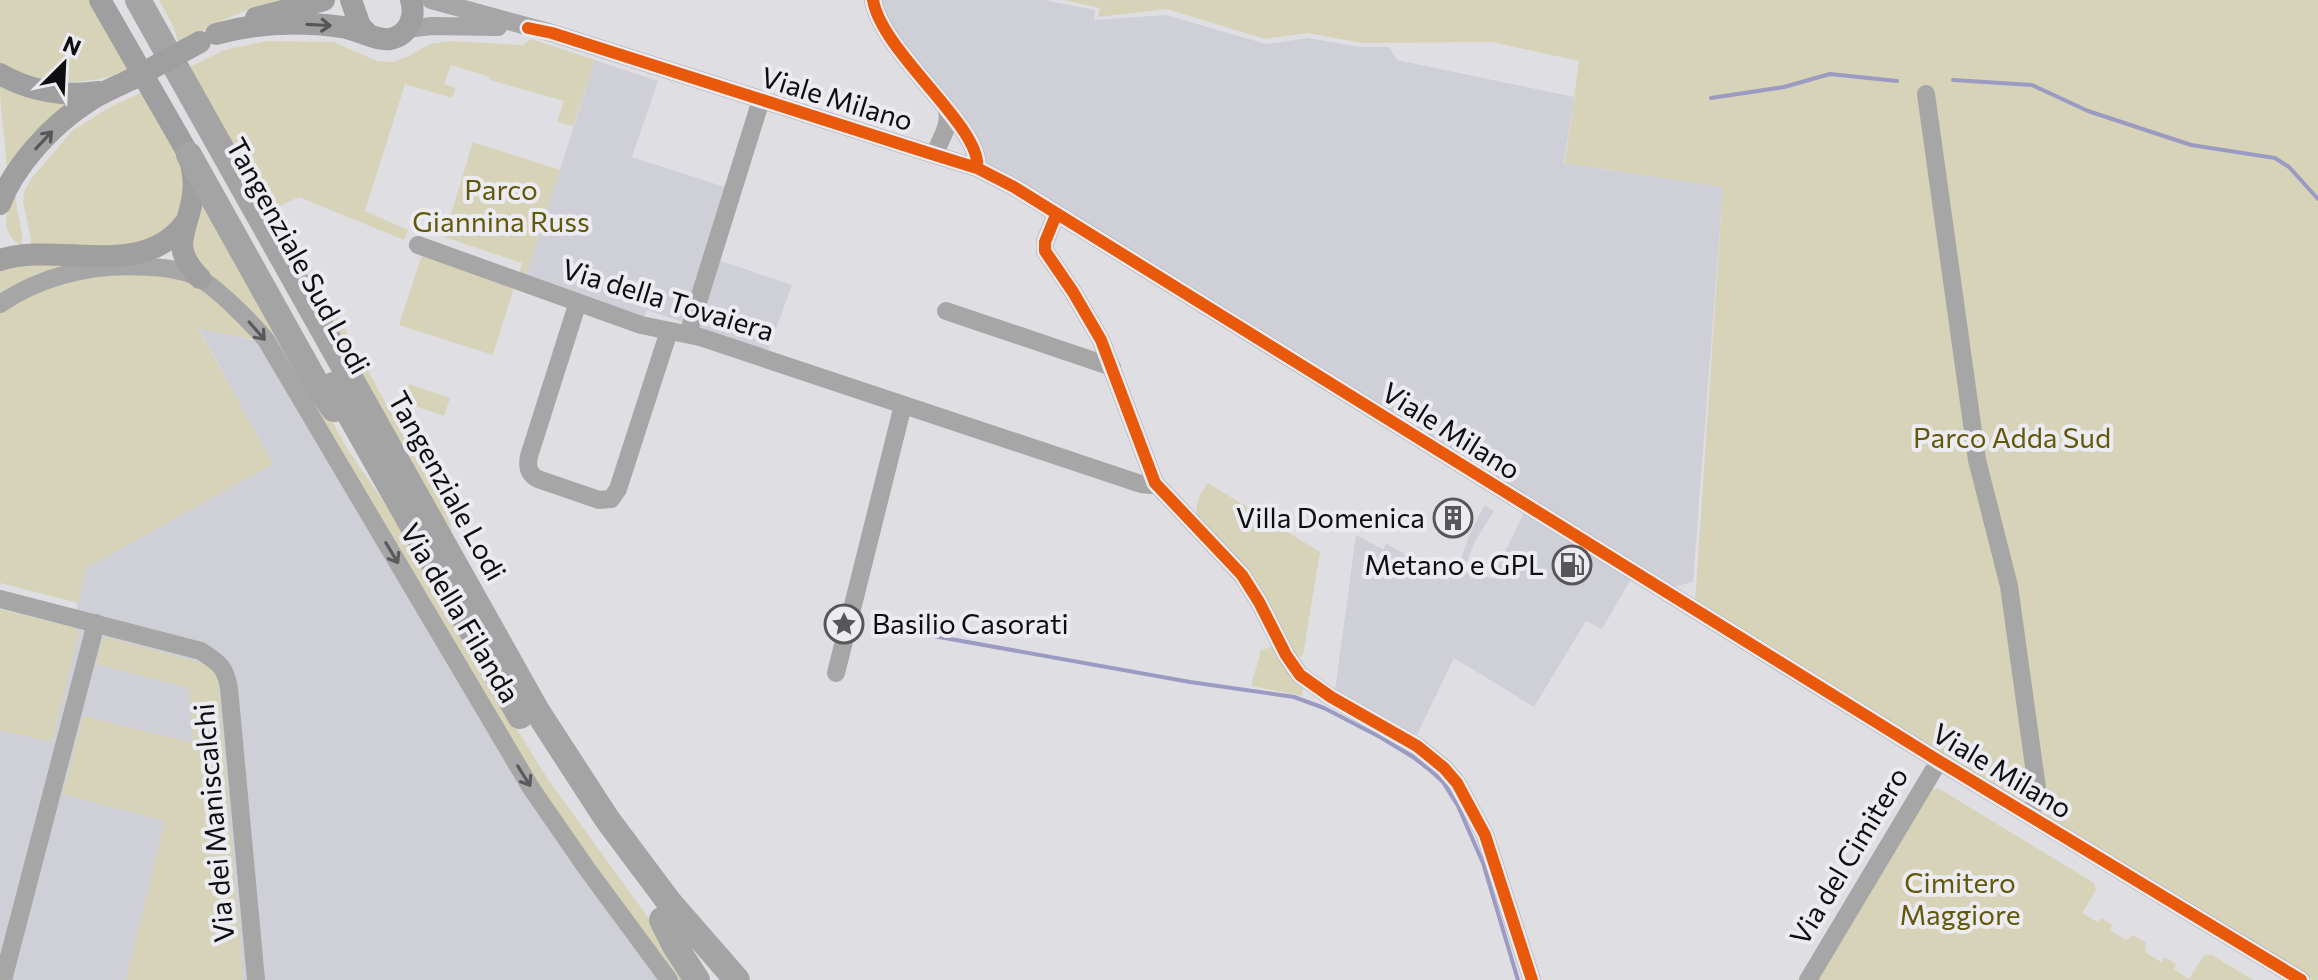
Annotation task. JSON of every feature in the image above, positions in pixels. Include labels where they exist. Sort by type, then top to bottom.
[{"type":"highway","name":"Tangenziale Sud Lodi","points":[[135,1],[362,438],[500,684],[601,840],[662,920],[715,980]]},
{"type":"highway","name":"Tangenziale Lodi","points":[[135,1],[537,711],[615,831],[669,902],[737,980]]},
{"type":"highway","points":[[189,155],[320,390],[350,430],[362,438]]},
{"type":"highway","points":[[662,920],[679,954],[697,980]]},
{"type":"main road","points":[[100,0],[189,155],[194,183],[180,245],[185,260],[200,278]]},
{"type":"main road","points":[[0,204],[15,174],[62,121],[83,104],[208,38],[273,12],[324,0]]},
{"type":"main road","points":[[208,38],[246,27],[298,24],[339,26],[357,11],[382,39],[391,39],[406,29],[413,12],[411,0]]},
{"type":"main road","points":[[0,74],[24,86],[53,92],[85,94],[122,84]]},
{"type":"main road","points":[[0,242],[13,252],[11,258],[131,254],[159,246],[177,234],[185,222]]},
{"type":"street","points":[[431,0],[528,28]]},
{"type":"street","points":[[873,0],[882,27],[975,148],[977,168]]},
{"type":"street","points":[[406,29],[432,26],[528,28]]},
{"type":"street","name":"Viale Milano","points":[[528,28],[977,168],[1014,187],[1939,761],[2301,980]]},
{"type":"street","points":[[1926,94],[1977,460],[2009,586],[2016,632],[2037,788],[2037,798],[2029,815]]},
{"type":"street","points":[[578,302],[528,467],[538,479],[599,500],[611,499],[618,489],[678,332],[761,100]]},
{"type":"street","points":[[935,155],[948,127],[947,111]]},
{"type":"street","points":[[1056,215],[1045,242],[1045,251],[1101,340],[1155,483],[1242,575],[1300,675],[1331,697],[1417,746],[1444,768],[1465,797],[1485,835],[1532,980]]},
{"type":"street","name":"Via della Tovaiera","points":[[418,245],[641,325],[678,332],[1141,484],[1155,483]]},
{"type":"street","points":[[0,304],[37,283],[88,268],[158,267],[200,278]]},
{"type":"street","name":"Via della Filanda","points":[[200,278],[266,340],[531,788],[669,980]]},
{"type":"street","points":[[946,311],[1112,367]]},
{"type":"street","points":[[836,673],[903,405]]},
{"type":"street","points":[[0,599],[96,623],[3,980]]},
{"type":"street","name":"Via dei Maniscalchi","points":[[96,623],[201,651],[219,663],[227,674],[256,980]]},
{"type":"street","name":"Via del Cimitero","points":[[1808,980],[1939,761]]},
{"type":"shaded area","points":[[874,0],[1044,0],[1095,10],[1094,20],[1166,15],[1266,44],[1308,38],[1360,47],[1389,47],[1397,60],[1574,97],[1564,163],[1723,187],[1693,582],[1655,592],[1632,577],[1602,629],[1586,621],[1534,707],[1454,658],[1413,743],[1334,698],[1356,535],[1384,550],[1386,543],[1448,580],[1460,562],[1469,535],[1485,505],[1494,511],[1475,541],[1466,568],[1492,579],[1527,506],[979,167]]},
{"type":"shaded area","points":[[595,60],[658,81],[632,157],[725,187],[704,255],[792,285],[768,351],[647,310],[644,318],[526,276]]},
{"type":"shaded area","points":[[198,327],[279,347],[472,677],[677,980],[0,980],[0,730],[52,742],[72,627],[86,568],[273,464]]},
{"type":"green space","points":[[0,0],[94,0],[133,68],[99,79],[66,82],[33,77],[0,63]]},
{"type":"green space","points":[[159,0],[295,0],[244,11],[179,45]]},
{"type":"green space","name":"Parco Adda Sud","points":[[1064,0],[2318,0],[2318,980],[2313,980],[1695,603],[1723,187],[1565,163],[1579,61],[1492,42],[1362,43],[1308,33],[1265,39],[1167,9],[1098,17],[1100,8]]},
{"type":"green space","points":[[531,39],[595,60],[573,126],[557,122],[564,101],[490,80],[490,77],[451,65],[444,84],[456,88],[452,98],[405,84],[365,211],[408,230],[404,240],[299,197],[278,207],[423,471],[440,495],[452,530],[448,531],[188,68],[224,50],[267,41],[334,42],[377,61],[393,62],[430,44],[450,41],[523,45]]},
{"type":"green space","points":[[0,82],[79,102],[7,174],[1,105]]},
{"type":"green space","points":[[145,91],[184,159],[185,206],[172,225],[139,246],[29,249],[31,238],[23,202],[32,178],[72,131],[110,107]]},
{"type":"green space","name":"Parco Giannina Russ","points":[[473,142],[560,170],[526,276],[519,274],[522,263],[444,237]]},
{"type":"green space","points":[[16,191],[22,246],[10,236],[6,222]]},
{"type":"green space","points":[[205,194],[348,450],[403,530],[507,713],[547,778],[647,916],[688,980],[677,980],[537,784],[271,335],[202,272],[187,239]]},
{"type":"green space","points":[[422,255],[514,287],[493,355],[399,325]]},
{"type":"green space","points":[[70,262],[0,295],[0,269],[10,265]]},
{"type":"green space","points":[[110,273],[162,276],[192,283],[216,300],[258,341],[198,328],[273,464],[86,568],[78,603],[0,583],[0,310],[47,285]]},
{"type":"green space","points":[[409,384],[450,398],[444,416],[403,402]]},
{"type":"green space","points":[[1208,483],[1320,552],[1303,655],[1297,658],[1198,517],[1197,503]]},
{"type":"green space","points":[[0,609],[76,628],[79,633],[52,742],[0,730]]},
{"type":"green space","points":[[106,637],[202,663],[212,668],[218,678],[243,980],[126,980],[165,821],[63,794],[83,716],[193,743],[189,688],[96,664],[102,639]]},
{"type":"green space","points":[[1276,646],[1303,687],[1302,696],[1251,686],[1261,650]]},
{"type":"green space","name":"Cimitero Maggiore","points":[[1938,788],[2094,883],[2096,890],[2082,913],[2098,922],[2101,918],[2112,925],[2110,930],[2126,940],[2133,935],[2146,943],[2145,952],[2161,962],[2165,957],[2176,964],[2174,969],[2189,979],[2204,955],[2212,955],[2253,980],[1813,980],[1931,790]]},
{"type":"waterway","points":[[1711,98],[1784,87],[1830,74],[1897,81]]},
{"type":"waterway","points":[[1953,80],[2032,85],[2088,111],[2191,145],[2275,158],[2289,167],[2318,199]]},
{"type":"waterway","points":[[889,628],[1190,682],[1294,697],[1324,708],[1380,737],[1431,771],[1443,782],[1458,806],[1483,863],[1518,980]]},
{"type":"cycle path","points":[[873,0],[880,21],[894,43],[965,132],[975,151],[977,168]]},
{"type":"cycle path","points":[[528,28],[977,168],[1014,187],[1939,761],[2301,980]]},
{"type":"cycle path","points":[[1056,215],[1045,242],[1045,251],[1101,340],[1155,483],[1242,575],[1300,675],[1331,697],[1417,746],[1457,783],[1485,835],[1532,980]]},
{"type":"place","name":"Villa Domenica","points":[[1453,518]]},
{"type":"place","name":"Metano e GPL","points":[[1572,565]]},
{"type":"place","name":"Basilio Casorati","points":[[844,624]]}]
